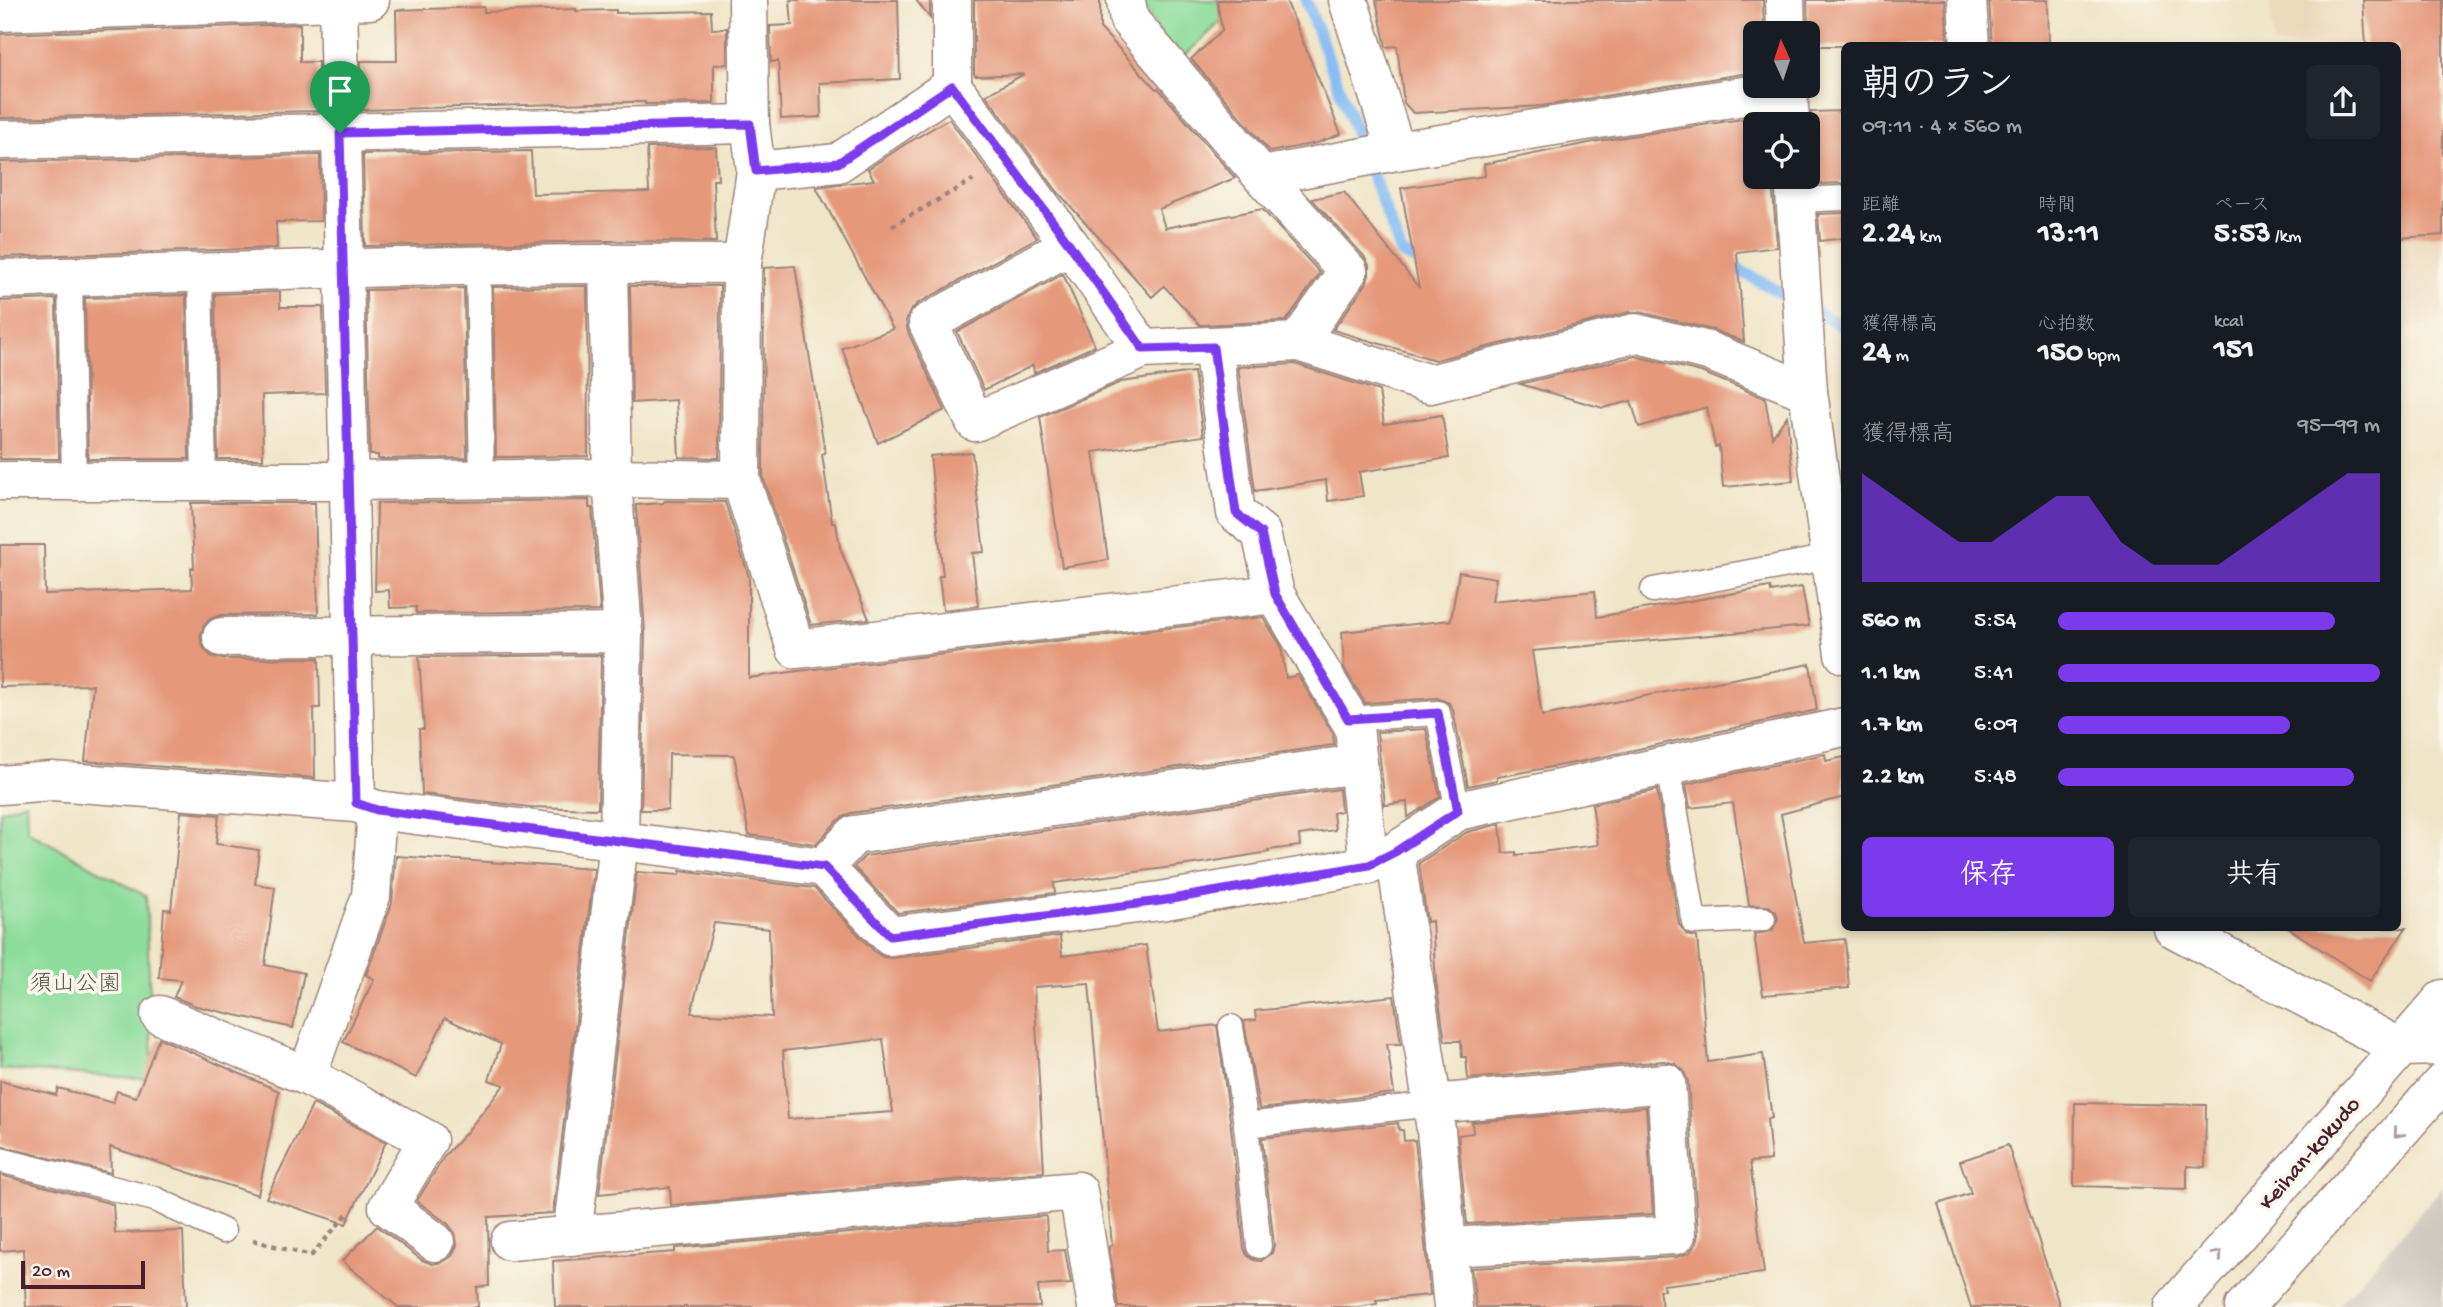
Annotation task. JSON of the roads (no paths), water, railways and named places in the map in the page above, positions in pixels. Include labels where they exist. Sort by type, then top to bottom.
[{"type":"main road","points":[[307,1076],[371,896],[351,635],[338,0]]},
{"type":"main road","points":[[0,12],[370,0]]},
{"type":"main road","points":[[748,0],[750,124],[756,171],[742,264],[741,480],[796,649],[1275,594]]},
{"type":"main road","points":[[953,0],[952,86],[1143,349]]},
{"type":"main road","points":[[1126,0],[1129,20],[1262,176],[1348,271],[1298,342]]},
{"type":"main road","points":[[1348,0],[1373,155]]},
{"type":"main road","points":[[1785,0],[1786,21]]},
{"type":"main road","points":[[1967,0],[1970,42]]},
{"type":"main road","points":[[756,171],[838,163],[952,86]]},
{"type":"main road","points":[[1262,176],[1373,155],[1789,100]]},
{"type":"main road","points":[[0,140],[750,124]]},
{"type":"main road","points":[[1795,189],[1808,392],[1841,632]]},
{"type":"main road","points":[[1070,245],[928,323],[975,422],[1143,349],[1298,342],[1430,384],[1635,333],[1708,351],[1808,392]]},
{"type":"main road","points":[[572,1236],[620,842],[623,633],[612,478],[608,263]]},
{"type":"main road","points":[[0,279],[478,265],[742,264]]},
{"type":"main road","points":[[1213,347],[1236,513],[1261,533],[1275,594],[1354,727],[1358,764],[1382,858],[1433,1104],[1453,1307]]},
{"type":"main road","points":[[0,481],[612,478],[741,480]]},
{"type":"main road","points":[[222,637],[623,633]]},
{"type":"main road","points":[[0,785],[52,781],[366,806],[620,842],[824,867],[890,936],[1160,901],[1382,858],[1458,811],[1841,728]]},
{"type":"main road","points":[[824,867],[854,835],[1358,764]]},
{"type":"main road","points":[[2179,931],[2399,1047],[2443,1045]]},
{"type":"main road","name":"Keihan-kokudo","points":[[2174,1307],[2443,999]]},
{"type":"main road","points":[[160,1015],[307,1076],[428,1140],[387,1207],[435,1242]]},
{"type":"main road","points":[[2244,1307],[2443,1082]]},
{"type":"main road","points":[[1433,1104],[1667,1083],[1676,1235],[1447,1247]]},
{"type":"main road","points":[[510,1241],[1078,1191],[1097,1307]]},
{"type":"lane","points":[[1795,189],[1841,197]]},
{"type":"lane","points":[[478,265],[482,480]]},
{"type":"lane","points":[[200,272],[204,481]]},
{"type":"lane","points":[[70,277],[74,481]]},
{"type":"lane","points":[[1653,590],[1831,557]]},
{"type":"lane","points":[[1348,719],[1438,713],[1458,811]]},
{"type":"lane","points":[[1668,765],[1694,922],[1763,919]]},
{"type":"lane","points":[[1231,1027],[1246,1125],[1258,1246]]},
{"type":"lane","points":[[1246,1125],[1433,1104]]},
{"type":"lane","points":[[0,1160],[155,1199],[223,1231]]},
{"type":"waterway","points":[[1306,0],[1402,254],[1429,265]]},
{"type":"waterway","points":[[1726,263],[1841,325]]},
{"type":"park label","name":"須山公園","points":[[75,982]]}]
